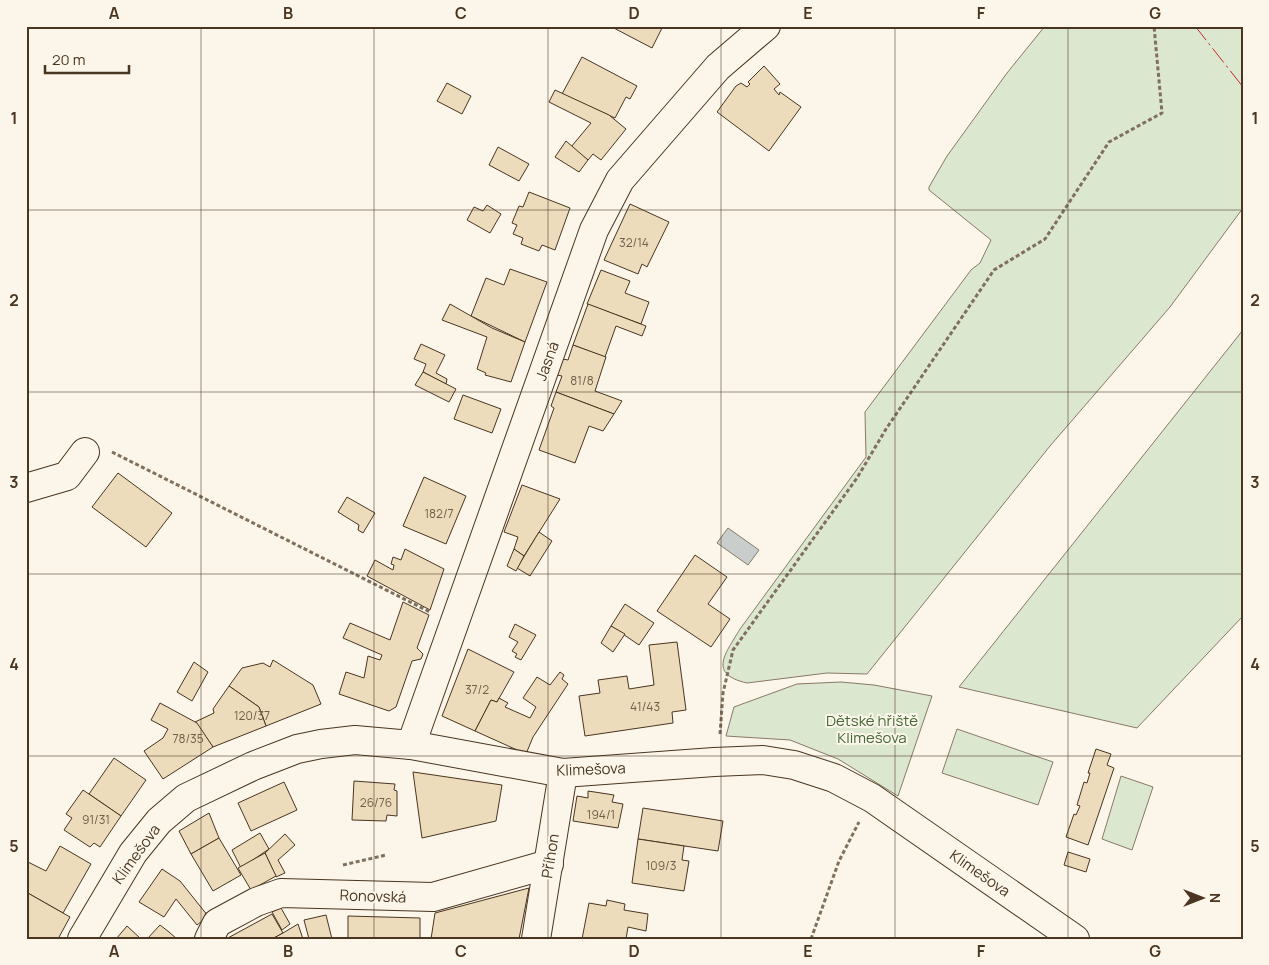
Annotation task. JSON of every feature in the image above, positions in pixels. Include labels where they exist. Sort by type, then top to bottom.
[{"type":"street","name":"Jasná","points":[[411,745],[594,230],[620,180],[718,67],[766,26]]},
{"type":"street","points":[[26,488],[67,476],[85,452]]},
{"type":"street","name":"Klimešova","points":[[82,939],[133,853],[159,820],[186,798],[253,766],[297,749],[355,740],[411,745],[563,773],[763,760],[794,765],[834,778],[872,798],[1075,939]]},
{"type":"street","name":"Příhon","points":[[536,939],[563,773]]},
{"type":"street","name":"Ronovská","points":[[209,939],[217,923],[256,902],[281,893],[433,898],[549,864]]},
{"type":"path","points":[[714,762],[720,741],[723,692],[733,650],[857,478],[886,429],[994,270],[1045,239],[1109,142],[1162,113],[1154,26]]},
{"type":"path","points":[[85,452],[91,442],[453,624]]},
{"type":"path","points":[[810,939],[839,861],[872,798]]},
{"type":"green space","points":[[1045,26],[1243,26],[1243,208],[1170,307],[1050,446],[867,674],[827,673],[747,683],[735,679],[727,674],[723,662],[740,629],[866,457],[865,412],[971,270],[980,263],[991,240],[929,190],[929,187],[947,156],[1007,73]]},
{"type":"green space","points":[[1243,330],[1243,616],[1137,728],[959,687]]},
{"type":"green space","name":"Dětské hřiště Klimešova","points":[[841,682],[874,685],[932,696],[898,796],[838,759],[790,740],[726,736],[734,707],[797,684]]},
{"type":"green space","points":[[957,729],[1053,762],[1038,805],[942,773]]},
{"type":"green space","points":[[1121,776],[1153,787],[1132,850],[1102,839]]},
{"type":"shaded area","points":[[728,528],[759,550],[748,565],[717,543]]},
{"type":"building","points":[[610,26],[663,26],[652,48]]},
{"type":"building","points":[[582,57],[637,86],[630,99],[626,97],[615,118],[562,94]]},
{"type":"building","points":[[764,66],[780,84],[774,89],[779,95],[780,92],[801,107],[769,151],[717,112],[736,86],[741,83],[747,87],[750,84],[748,82]]},
{"type":"building","points":[[447,83],[471,96],[462,114],[437,101]]},
{"type":"building","points":[[555,90],[609,115],[626,129],[601,160],[593,154],[588,160],[571,147],[591,123],[549,102]]},
{"type":"building","points":[[566,141],[588,160],[579,172],[555,157]]},
{"type":"building","points":[[498,147],[529,164],[519,181],[489,165]]},
{"type":"building","points":[[529,192],[570,208],[555,250],[542,245],[539,251],[521,244],[523,238],[513,234],[517,225],[512,223],[519,206],[523,207]]},
{"type":"building","points":[[630,204],[669,222],[647,267],[642,264],[638,274],[604,260]]},
{"type":"building","points":[[487,205],[501,214],[490,233],[467,220],[474,207],[483,211]]},
{"type":"building","points":[[510,269],[547,282],[525,342],[471,316],[486,278],[504,285]]},
{"type":"building","points":[[601,270],[630,281],[625,293],[649,302],[641,324],[587,304]]},
{"type":"building","points":[[450,304],[492,328],[525,342],[511,382],[485,375],[486,373],[477,369],[487,337],[442,320]]},
{"type":"building","points":[[588,304],[646,326],[642,336],[616,326],[605,357],[573,345]]},
{"type":"building","points":[[421,344],[445,355],[436,373],[447,379],[446,384],[423,372],[426,364],[414,359]]},
{"type":"building","points":[[573,345],[606,357],[595,391],[622,401],[614,414],[556,392],[562,376],[557,375],[563,359],[568,360]]},
{"type":"building","points":[[423,372],[456,389],[449,402],[415,385]]},
{"type":"building","points":[[556,392],[614,414],[603,431],[589,426],[575,463],[539,450],[554,408],[551,406]]},
{"type":"building","points":[[463,395],[501,409],[492,433],[454,419]]},
{"type":"building","points":[[118,473],[172,513],[146,547],[92,507]]},
{"type":"building","points":[[424,477],[466,496],[446,544],[403,526]]},
{"type":"building","points":[[522,485],[560,499],[524,556],[514,549],[518,537],[504,532]]},
{"type":"building","points":[[347,497],[375,513],[363,533],[358,530],[359,525],[338,512]]},
{"type":"building","points":[[539,532],[552,541],[530,576],[517,568]]},
{"type":"building","points":[[405,549],[444,569],[430,610],[367,576],[375,560],[393,570],[394,565],[391,564],[393,557],[401,560]]},
{"type":"building","points":[[514,549],[524,556],[516,571],[507,566]]},
{"type":"building","points":[[695,555],[727,577],[708,604],[730,619],[711,647],[657,611]]},
{"type":"building","points":[[403,602],[429,615],[417,648],[423,654],[421,659],[412,661],[396,707],[389,711],[339,694],[346,672],[364,678],[368,656],[380,660],[382,655],[343,638],[350,623],[390,640]]},
{"type":"building","points":[[625,604],[654,623],[639,645],[611,626]]},
{"type":"building","points":[[515,624],[536,635],[521,660],[515,657],[517,654],[512,651],[518,642],[509,637]]},
{"type":"building","points":[[611,626],[625,634],[613,652],[601,643]]},
{"type":"building","points":[[677,642],[686,710],[672,712],[673,723],[585,736],[579,696],[600,693],[598,680],[627,676],[629,689],[654,685],[649,645]]},
{"type":"building","points":[[468,649],[514,672],[497,702],[491,700],[475,731],[442,716]]},
{"type":"building","points":[[273,660],[313,685],[321,704],[266,726],[259,707],[229,686],[242,668],[263,663],[270,667]]},
{"type":"building","points":[[194,662],[208,672],[192,701],[177,692]]},
{"type":"building","points":[[560,672],[564,675],[562,679],[568,684],[533,737],[526,754],[475,731],[491,700],[497,702],[499,698],[508,703],[505,707],[530,718],[536,707],[523,698],[537,677],[550,685]]},
{"type":"building","points":[[229,686],[259,707],[266,726],[213,747],[195,722],[214,713],[213,709]]},
{"type":"building","points":[[160,703],[197,723],[213,747],[163,779],[144,751],[163,738],[168,729],[151,720]]},
{"type":"building","points":[[1096,749],[1111,754],[1107,765],[1114,768],[1088,845],[1066,837],[1074,814],[1076,815],[1080,806],[1077,805],[1084,782],[1087,783],[1090,773],[1088,773]]},
{"type":"building","points":[[114,758],[146,780],[121,816],[89,794]]},
{"type":"building","points":[[413,772],[502,785],[496,821],[422,838]]},
{"type":"building","points":[[354,781],[395,784],[394,790],[397,791],[397,816],[387,815],[386,821],[352,820]]},
{"type":"building","points":[[284,782],[297,810],[251,831],[238,803]]},
{"type":"building","points":[[83,790],[121,816],[100,847],[94,843],[90,847],[64,830],[72,818],[66,814]]},
{"type":"building","points":[[588,791],[614,795],[612,802],[623,804],[618,828],[573,821],[577,796],[588,798]]},
{"type":"building","points":[[643,808],[723,821],[718,851],[638,839]]},
{"type":"building","points":[[209,813],[219,838],[191,854],[179,831]]},
{"type":"building","points":[[260,833],[269,849],[241,868],[232,850]]},
{"type":"building","points":[[285,834],[295,845],[278,860],[285,873],[276,877],[265,853]]},
{"type":"building","points":[[219,838],[241,875],[213,891],[191,854]]},
{"type":"building","points":[[638,839],[684,846],[682,860],[689,861],[684,891],[632,883]]},
{"type":"building","points":[[60,846],[91,864],[63,913],[26,892],[26,861],[46,871]]},
{"type":"building","points":[[1068,852],[1090,859],[1086,872],[1064,865]]},
{"type":"building","points":[[265,853],[276,876],[251,890],[238,868]]},
{"type":"building","points":[[162,869],[180,881],[208,916],[197,925],[176,899],[164,917],[139,902]]},
{"type":"building","points":[[529,888],[519,939],[431,939],[435,913]]},
{"type":"building","points":[[26,892],[70,917],[58,939],[26,939]]},
{"type":"building","points":[[607,900],[625,904],[624,910],[648,914],[646,931],[628,927],[626,939],[582,939],[589,903],[606,906]]},
{"type":"building","points":[[281,908],[290,924],[282,930],[272,912]]},
{"type":"building","points":[[272,914],[283,933],[272,939],[226,939]]},
{"type":"building","points":[[326,915],[332,939],[309,939],[304,920]]},
{"type":"building","points":[[348,916],[420,918],[420,939],[348,939]]},
{"type":"building","points":[[298,924],[303,939],[272,939],[283,933]]},
{"type":"building","points":[[160,925],[169,932],[177,939],[147,939]]},
{"type":"building","points":[[127,926],[141,939],[116,939]]},
{"type":"power","points":[[1195,26],[1243,87]]}]
